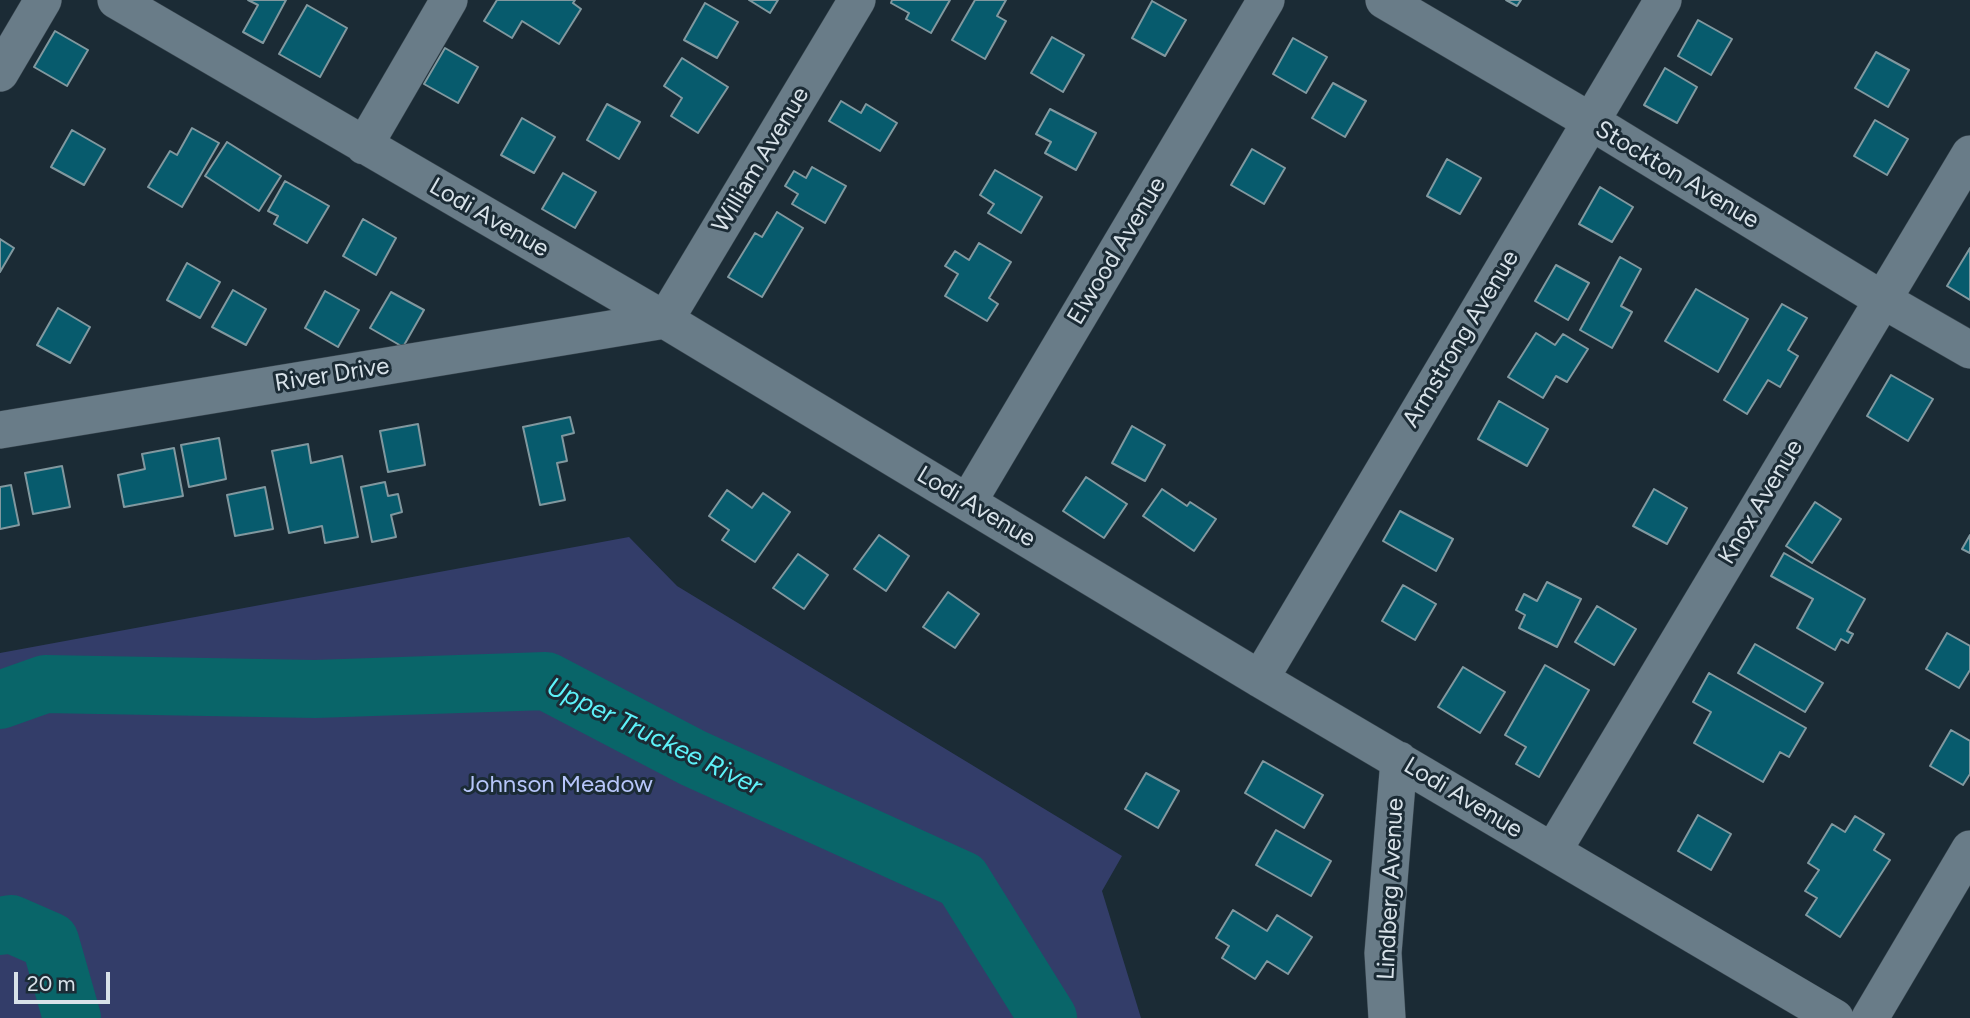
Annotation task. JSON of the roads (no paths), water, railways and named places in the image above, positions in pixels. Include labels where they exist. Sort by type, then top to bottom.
[{"type":"street","points":[[0,73],[43,0]]},
{"type":"street","name":"Lodi Avenue","points":[[116,0],[665,320],[1260,679],[1835,1018]]},
{"type":"street","points":[[364,146],[449,0]]},
{"type":"street","name":"William Avenue","points":[[665,320],[857,0]]},
{"type":"street","name":"Elwood Avenue","points":[[968,502],[1266,0]]},
{"type":"street","name":"Stockton Avenue","points":[[1384,0],[1590,121],[1882,300],[1970,350]]},
{"type":"street","name":"Armstrong Avenue","points":[[1260,679],[1662,0]]},
{"type":"street","name":"Knox Avenue","points":[[1553,851],[1970,154]]},
{"type":"street","name":"River Drive","points":[[0,430],[665,320]]},
{"type":"street","name":"Lindberg Avenue","points":[[1387,1018],[1383,953],[1399,760]]},
{"type":"street","points":[[1870,1018],[1970,849]]},
{"type":"waterway","name":"Upper Truckee River","points":[[0,700],[45,684],[315,689],[546,681],[693,758],[962,880],[1048,1018]]},
{"type":"waterway","name":"Upper Truckee River","points":[[0,926],[11,924],[50,941],[72,1018]]},
{"type":"park label","name":"Johnson Meadow","points":[[558,785]]}]
